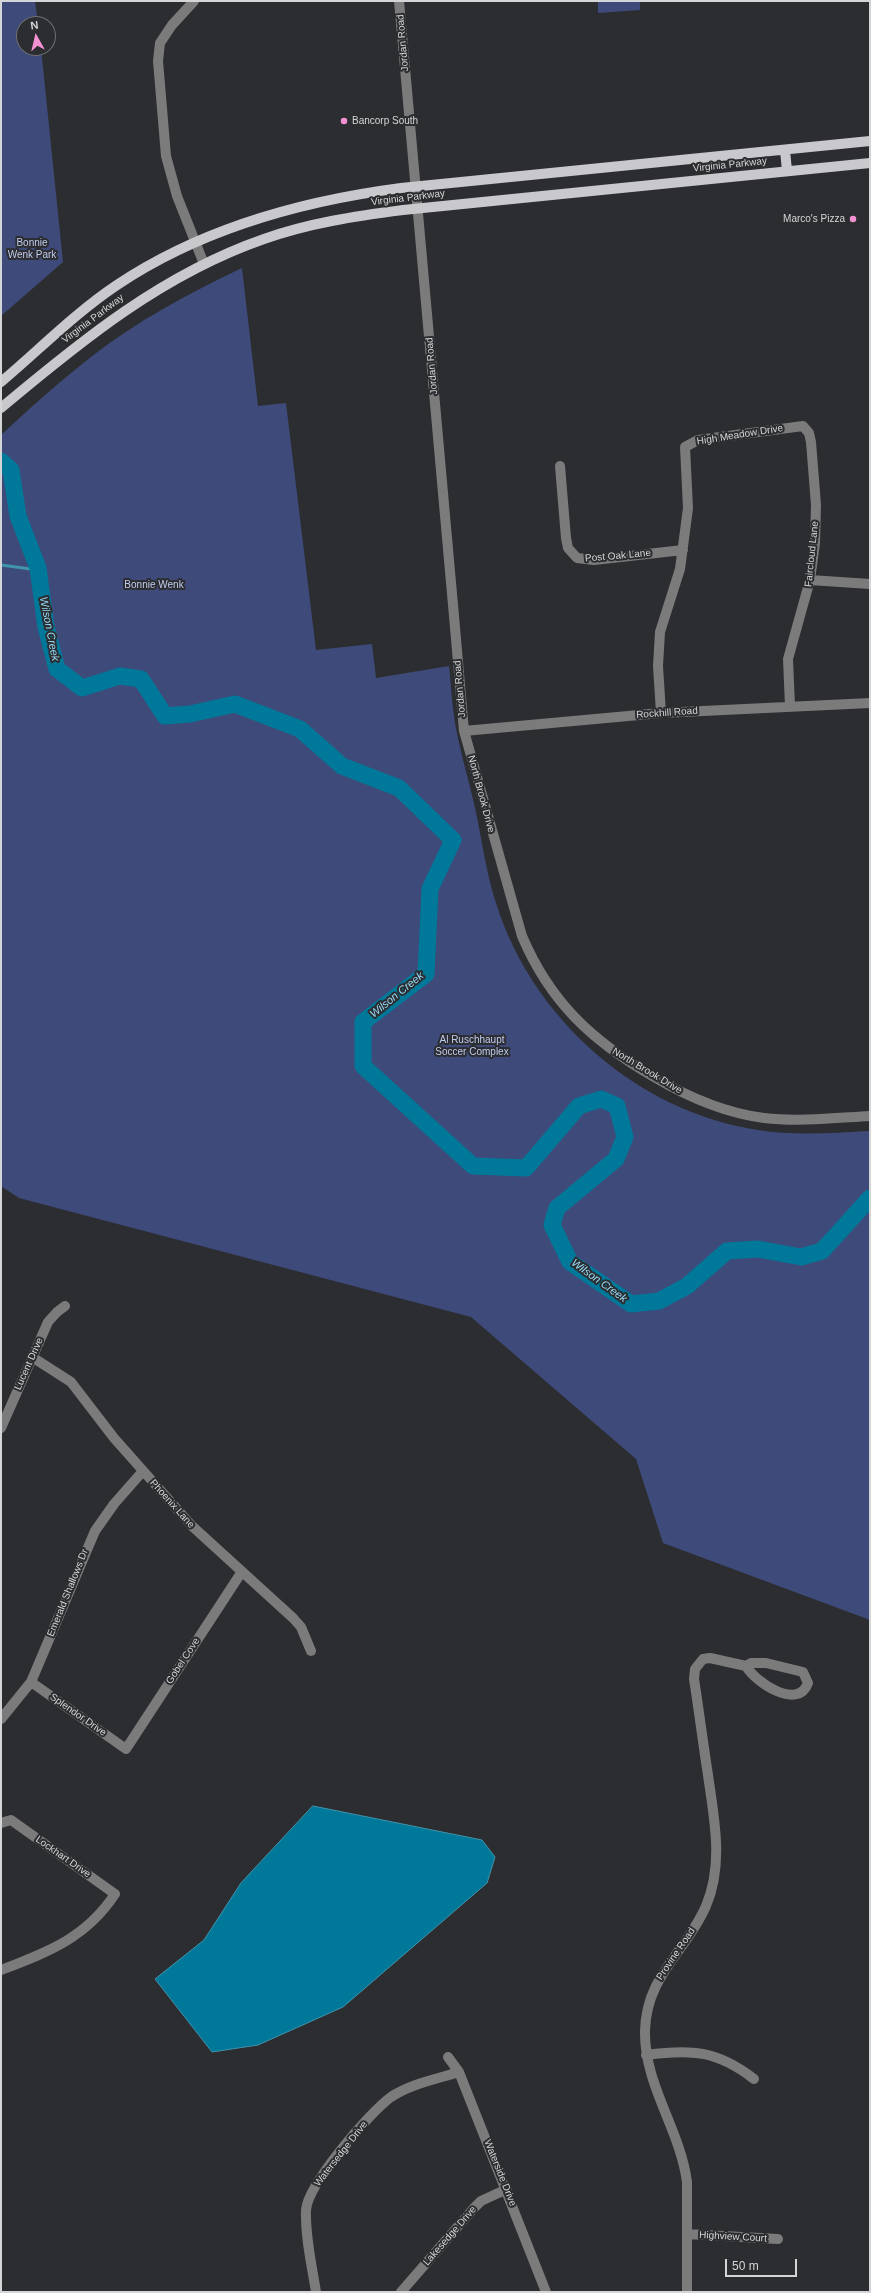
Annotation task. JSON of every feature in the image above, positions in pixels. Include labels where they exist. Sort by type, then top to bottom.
[{"type":"main road","name":"Virginia Parkway","points":[[1,382],[80,314],[118,285],[161,259],[233,227],[298,206],[348,196],[416,187],[870,141]]},
{"type":"main road","points":[[785,150],[786,171]]},
{"type":"main road","name":"Virginia Parkway","points":[[1,408],[38,377],[135,304],[204,264],[265,239],[320,223],[418,208],[870,163]]},
{"type":"street","points":[[194,1],[172,25],[160,43],[158,60],[166,156],[177,196],[204,264]]},
{"type":"street","name":"Jordan Road","points":[[399,1],[464,731]]},
{"type":"street","name":"High Meadow Drive","points":[[661,713],[658,666],[660,632],[677,580],[683,550],[688,508],[685,447],[698,440],[803,426]]},
{"type":"street","name":"Faircloud Lane","points":[[790,706],[787,674],[788,660],[810,580],[815,543],[816,505],[810,438],[806,428],[803,426]]},
{"type":"street","name":"Post Oak Lane","points":[[560,466],[566,538],[568,548],[577,558],[594,560],[683,550]]},
{"type":"street","points":[[810,580],[870,584]]},
{"type":"street","name":"Rockhill Road","points":[[464,731],[661,713],[870,703]]},
{"type":"street","name":"North Brook Drive","points":[[464,731],[524,942],[532,960],[548,986],[595,1038],[622,1058],[669,1086],[698,1100],[730,1111],[763,1118],[796,1120],[870,1116]]},
{"type":"street","name":"Lucent Drive","points":[[1,1428],[48,1322],[65,1306]]},
{"type":"street","name":"Phoenix Lane","points":[[32,1357],[71,1382],[114,1438],[192,1526],[301,1627],[311,1651]]},
{"type":"street","name":"Emerald Shallows Dr","points":[[1,1719],[16,1704],[31,1682],[95,1531],[114,1504],[143,1471]]},
{"type":"street","name":"Gobel Cove","points":[[126,1748],[241,1572]]},
{"type":"street","name":"Provine Road","points":[[687,2292],[685,2168],[675,2134],[656,2091],[646,2055],[645,2032],[650,2000],[664,1970],[686,1940],[706,1906],[716,1870],[715,1829],[694,1679],[695,1669],[699,1662],[710,1658],[746,1666]]},
{"type":"street","points":[[758,1662],[797,1670],[803,1672],[808,1683],[801,1692],[795,1694],[774,1690],[758,1681],[746,1666],[758,1662]]},
{"type":"street","name":"Splendor Drive","points":[[31,1682],[126,1748]]},
{"type":"street","name":"Lockhart Drive","points":[[1,1970],[51,1951],[83,1930],[115,1894],[6,1821]]},
{"type":"street","points":[[646,2055],[680,2051],[710,2055],[728,2062],[754,2079]]},
{"type":"street","name":"Waterside Drive","points":[[448,2057],[459,2072],[507,2189],[546,2292]]},
{"type":"street","name":"Watersedge Drive","points":[[316,2292],[306,2209],[315,2186],[359,2129],[378,2108],[391,2097],[406,2089],[459,2072]]},
{"type":"street","name":"Lakesedge Drive","points":[[401,2292],[474,2208],[482,2201],[507,2189]]},
{"type":"street","name":"Highview Court","points":[[687,2234],[778,2239]]},
{"type":"green space","name":"Bonnie Wenk Park","points":[[1,1],[35,1],[37,16],[16,16],[16,56],[42,56],[63,262],[1,316]]},
{"type":"green space","points":[[598,1],[640,1],[640,10],[598,13]]},
{"type":"green space","points":[[242,268],[258,406],[286,403],[316,650],[372,644],[376,678],[449,666],[457,734],[493,892],[513,945],[535,985],[563,1021],[596,1053],[632,1081],[672,1103],[714,1120],[772,1132],[828,1133],[870,1131],[870,1620],[663,1543],[636,1459],[471,1317],[19,1198],[1,1186],[1,435],[79,366],[127,331],[164,308]]},
{"type":"shaded area","points":[[313,1806],[482,1840],[495,1857],[487,1883],[343,2007],[258,2045],[212,2052],[155,1979],[204,1940],[241,1883]]},
{"type":"waterway","name":"Wilson Creek","points":[[1,461],[11,470],[18,516],[38,568],[46,627],[57,669],[82,688],[120,676],[141,679],[165,716],[190,714],[235,704],[300,729],[342,766],[399,788],[453,840],[430,889],[426,974],[363,1022],[363,1066],[473,1166],[526,1168],[579,1106],[601,1099],[617,1106],[625,1137],[616,1159],[557,1208],[552,1225],[570,1262],[631,1304],[659,1301],[687,1286],[727,1251],[758,1249],[801,1257],[822,1251],[870,1198]]},
{"type":"waterway","points":[[1,565],[38,570]]},
{"type":"place","name":"Bancorp South","points":[[344,121]]},
{"type":"place","name":"Marco's Pizza","points":[[853,219]]},
{"type":"park label","name":"Bonnie Wenk","points":[[154,585]]},
{"type":"park label","name":"Al Ruschhaupt Soccer Complex","points":[[472,1046]]}]
